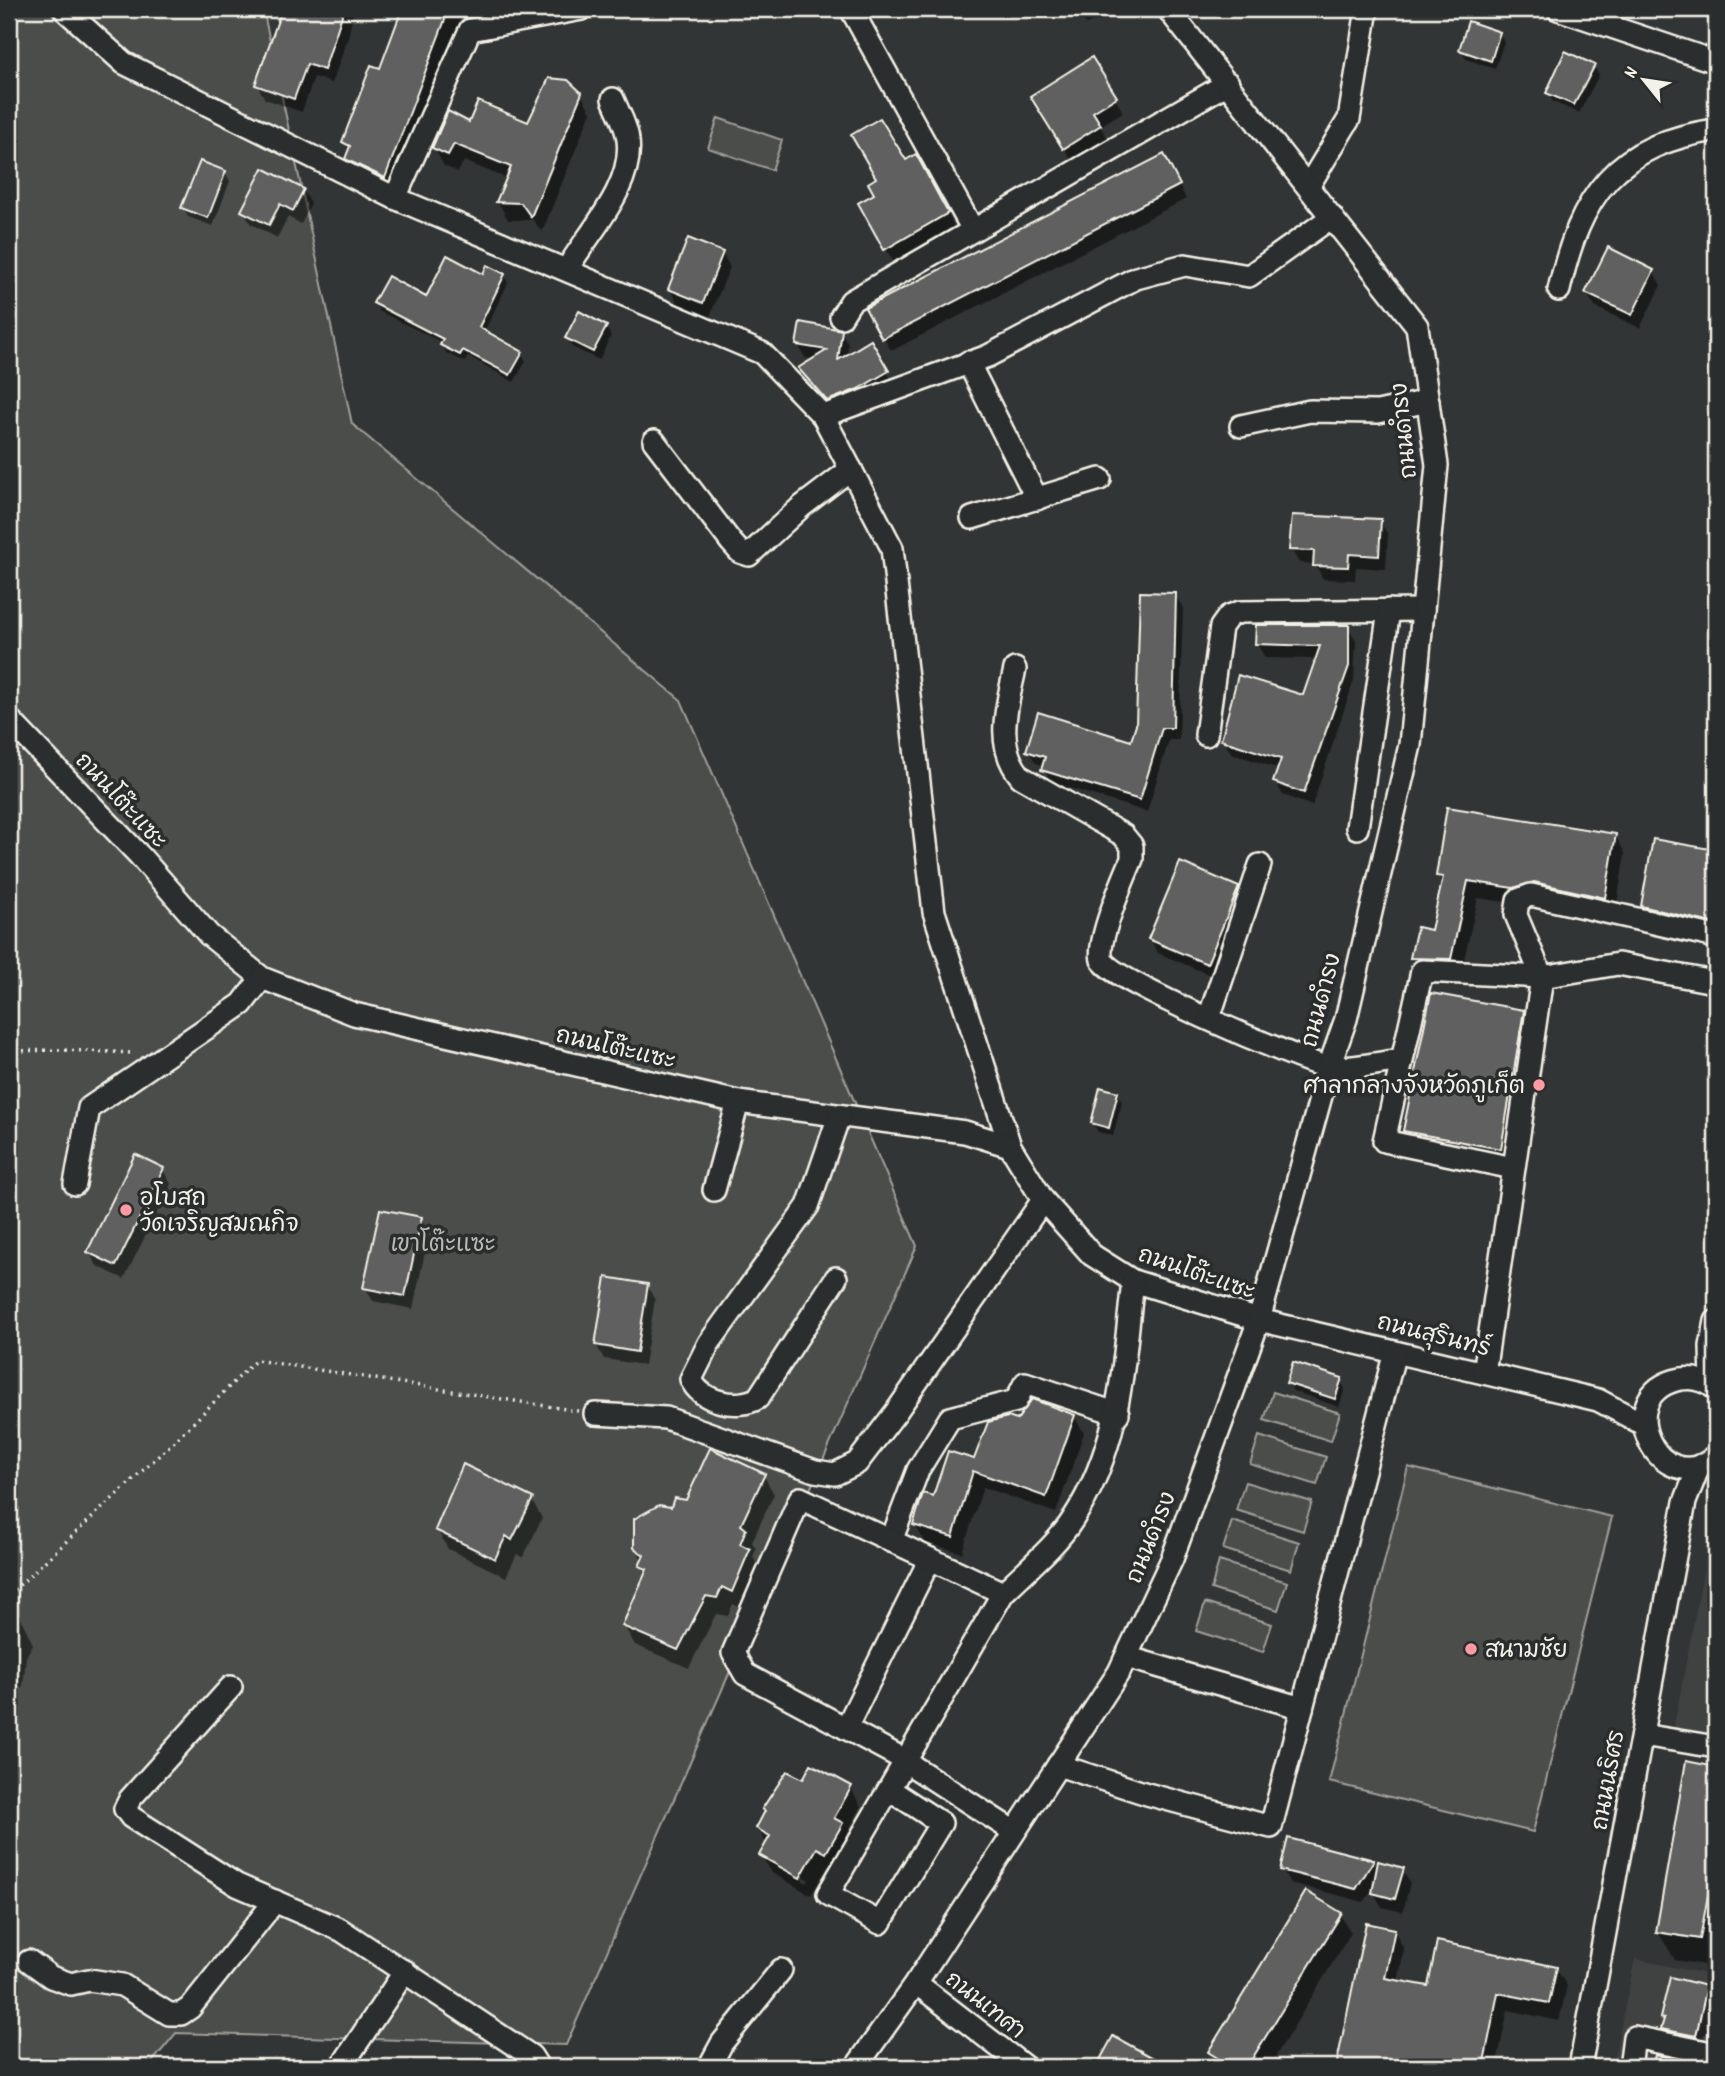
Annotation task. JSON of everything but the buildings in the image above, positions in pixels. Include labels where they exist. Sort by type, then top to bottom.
[{"type":"street","points":[[64,9],[124,63],[395,198],[762,353],[823,416],[892,548],[934,912],[1010,1146]]},
{"type":"street","points":[[395,198],[470,30],[582,9]]},
{"type":"street","points":[[851,9],[973,230]]},
{"type":"street","name":"ถนนดำรง","points":[[856,2067],[916,1983],[1126,1657],[1172,1559],[1259,1320],[1329,1068],[1346,1019],[1410,745],[1437,466],[1417,326],[1309,185],[1168,9]]},
{"type":"street","points":[[1309,185],[1349,119],[1367,9]]},
{"type":"street","points":[[1558,9],[1716,62]]},
{"type":"street","points":[[841,317],[851,301],[1228,83]]},
{"type":"street","points":[[567,270],[618,188],[625,172],[628,138],[613,99]]},
{"type":"street","points":[[1559,290],[1576,230],[1606,179],[1639,152],[1658,143],[1716,130]]},
{"type":"street","points":[[823,416],[988,356],[1136,278],[1185,265],[1249,276],[1332,217]]},
{"type":"street","points":[[968,362],[1037,499]]},
{"type":"street","points":[[1241,426],[1310,411],[1378,412],[1428,401]]},
{"type":"street","points":[[654,441],[731,542],[740,552],[749,555],[801,507],[851,469]]},
{"type":"street","points":[[972,518],[1100,479]]},
{"type":"street","points":[[1357,828],[1389,610]]},
{"type":"street","points":[[1206,735],[1222,627],[1229,616],[1240,612],[1423,610]]},
{"type":"street","points":[[1015,669],[1004,722],[1005,751],[1010,765],[1021,777],[1123,835],[1132,846],[1132,859],[1103,941],[1101,959],[1108,970],[1167,1002],[1329,1068],[1402,1060]]},
{"type":"street","name":"ถนนโต๊ะแซะ","points":[[9,719],[140,856],[209,935],[262,978],[354,1014],[738,1102],[965,1132],[1010,1146],[1043,1200],[1091,1255],[1133,1281],[1259,1320]]},
{"type":"street","points":[[1209,1018],[1261,865]]},
{"type":"street","points":[[1484,1373],[1542,977],[1516,915],[1518,901],[1531,895],[1716,937]]},
{"type":"street","points":[[1513,1168],[1384,1141],[1422,971],[1542,977],[1618,964],[1714,982]]},
{"type":"street","points":[[75,1184],[89,1108],[242,1004],[262,978]]},
{"type":"street","points":[[714,1190],[738,1102]]},
{"type":"street","points":[[836,1278],[758,1398],[746,1405],[711,1399],[695,1390],[691,1379],[709,1343],[808,1206],[839,1116]]},
{"type":"street","points":[[595,1414],[666,1418],[815,1472],[835,1474],[856,1464],[896,1412],[1043,1200]]},
{"type":"street","points":[[889,1789],[941,1823],[880,1923],[828,1894],[904,1760],[1003,1593],[1072,1521],[1100,1470],[1118,1414],[1133,1281]]},
{"type":"street","name":"ถนนสุรินทร์","points":[[1259,1320],[1598,1400],[1643,1424]]},
{"type":"street","points":[[1708,1461],[1674,1465],[1652,1450],[1643,1424],[1651,1398],[1667,1384],[1687,1378],[1714,1387],[1711,1346],[1716,1321]]},
{"type":"street","points":[[1687,1378],[1711,1346]]},
{"type":"street","points":[[1058,1765],[1147,1794],[1271,1827],[1395,1352]]},
{"type":"street","points":[[891,1541],[918,1470],[950,1418],[1016,1401],[1025,1383],[1118,1414]]},
{"type":"street","name":"ถนนสุรินทร์","points":[[1598,1400],[1651,1398]]},
{"type":"street","name":"ถนนนริศร","points":[[1580,2067],[1685,1502],[1708,1461]]},
{"type":"street","name":"ถนนนริศร","points":[[1674,1465],[1685,1502]]},
{"type":"street","points":[[1003,1593],[800,1498],[733,1653],[745,1674],[904,1760],[1013,1831]]},
{"type":"street","points":[[846,1728],[930,1559]]},
{"type":"street","points":[[1126,1657],[1302,1708]]},
{"type":"street","points":[[230,1687],[125,1809],[131,1817],[237,1885],[341,1930],[531,2056],[538,2067]]},
{"type":"street","points":[[1643,1730],[1716,1732]]},
{"type":"street","points":[[1643,1730],[1716,1747]]},
{"type":"street","points":[[29,1961],[51,1976],[71,1984],[89,1980],[122,1985],[169,2014],[181,2014],[190,2008],[275,1901]]},
{"type":"street","points":[[709,2067],[722,2043],[781,1970]]},
{"type":"street","points":[[341,2067],[405,1971]]},
{"type":"street","name":"ถนนเทศา","points":[[916,1983],[1025,2067]]},
{"type":"street","points":[[1630,2067],[1634,2036],[1716,2054]]},
{"type":"path","points":[[9,1051],[63,1049],[165,1055]]},
{"type":"path","points":[[14,1590],[180,1436],[256,1360],[595,1414]]},
{"type":"shaded area","points":[[1716,1504],[1716,1743],[1672,1737]]},
{"type":"shaded area","points":[[1635,1959],[1716,1976],[1716,2067],[1612,2067]]},
{"type":"green space","name":"เขาโต๊ะแซะ","points":[[9,9],[263,9],[352,424],[681,700],[917,1246],[566,2045],[176,2033],[148,2067],[9,2067]]},
{"type":"green space","points":[[718,118],[782,140],[772,170],[708,148]]},
{"type":"green space","points":[[1273,1392],[1340,1413],[1331,1441],[1264,1420]]},
{"type":"green space","points":[[1259,1436],[1326,1457],[1317,1485],[1250,1464]]},
{"type":"green space","name":"สนามชัย","points":[[1408,1467],[1612,1517],[1533,1832],[1329,1782]]},
{"type":"green space","points":[[1245,1482],[1312,1502],[1303,1531],[1236,1510]]},
{"type":"green space","points":[[1232,1521],[1299,1542],[1291,1570],[1223,1549]]},
{"type":"green space","points":[[1219,1561],[1287,1582],[1278,1610],[1211,1589]]},
{"type":"green space","points":[[1205,1603],[1272,1624],[1263,1652],[1196,1631]]},
{"type":"place","name":"ศาลากลางจังหวัดภูเก็ต","points":[[1539,1085]]},
{"type":"place","name":"อุโบสถ วัดเจริญสมณกิจ","points":[[126,1210]]},
{"type":"place","name":"สนามชัย","points":[[1471,1649]]}]
